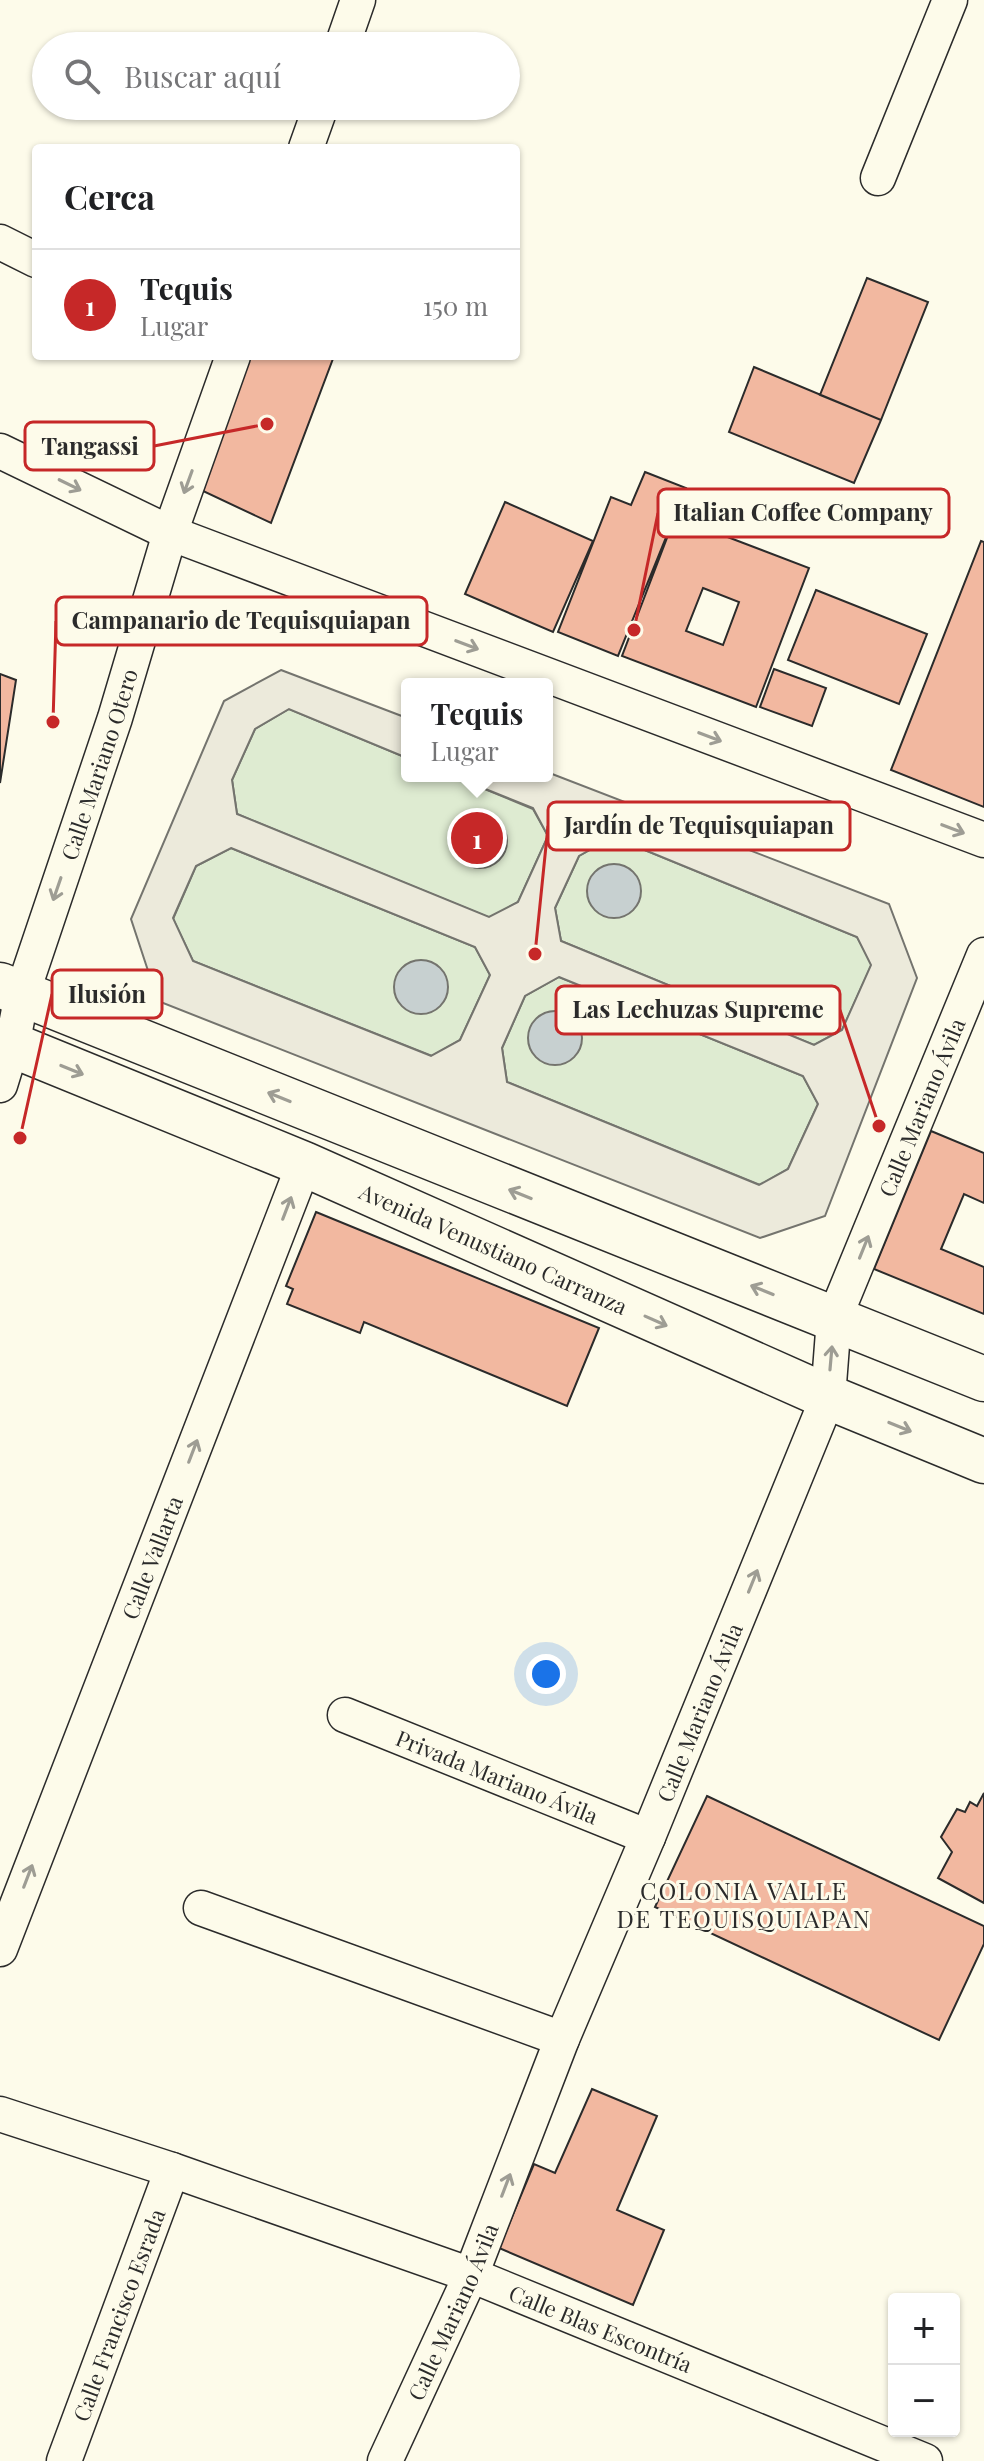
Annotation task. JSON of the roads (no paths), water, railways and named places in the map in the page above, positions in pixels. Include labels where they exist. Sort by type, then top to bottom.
[{"type":"main road","points":[[11,990],[984,1379]]},
{"type":"main road","name":"Avenida Venustiano Carranza","points":[[4,1057],[304,1164],[828,1397],[984,1461]]},
{"type":"street","points":[[347,32],[358,0]]},
{"type":"street","points":[[878,178],[950,0]]},
{"type":"street","points":[[307,144],[316,120]]},
{"type":"street","points":[[0,242],[32,258]]},
{"type":"street","name":"Calle Mariano Otero","points":[[4,1057],[11,990],[115,718],[170,533],[231,360]]},
{"type":"street","points":[[0,451],[170,533],[984,840]]},
{"type":"street","name":"Calle Mariano Ávila","points":[[385,2461],[471,2275],[562,2039],[828,1397],[834,1319],[984,955]]},
{"type":"street","name":"Calle Vallarta","points":[[0,1949],[304,1164]]},
{"type":"street","name":"Privada Mariano Ávila","points":[[345,1715],[648,1837]]},
{"type":"street","points":[[201,1908],[562,2039]]},
{"type":"street","name":"Calle Blas Escontría","points":[[0,2114],[172,2170],[471,2275],[925,2461]]},
{"type":"street","name":"Calle Francisco Esrada","points":[[64,2461],[172,2170]]},
{"type":"place","name":"Tangassi","points":[[267,424]]},
{"type":"place","name":"Italian Coffee Company","points":[[634,630]]},
{"type":"place","name":"Campanario de Tequisquiapan","points":[[53,722]]},
{"type":"place","name":"Tequis","points":[[477,838]]},
{"type":"place","name":"Jardín de Tequisquiapan","points":[[535,954]]},
{"type":"place","name":"Las Lechuzas Supreme","points":[[879,1126]]},
{"type":"place","name":"Ilusión","points":[[20,1138]]},
{"type":"district","name":"COLONIA VALLE DE TEQUISQUIAPAN","points":[[744,1904]]}]
